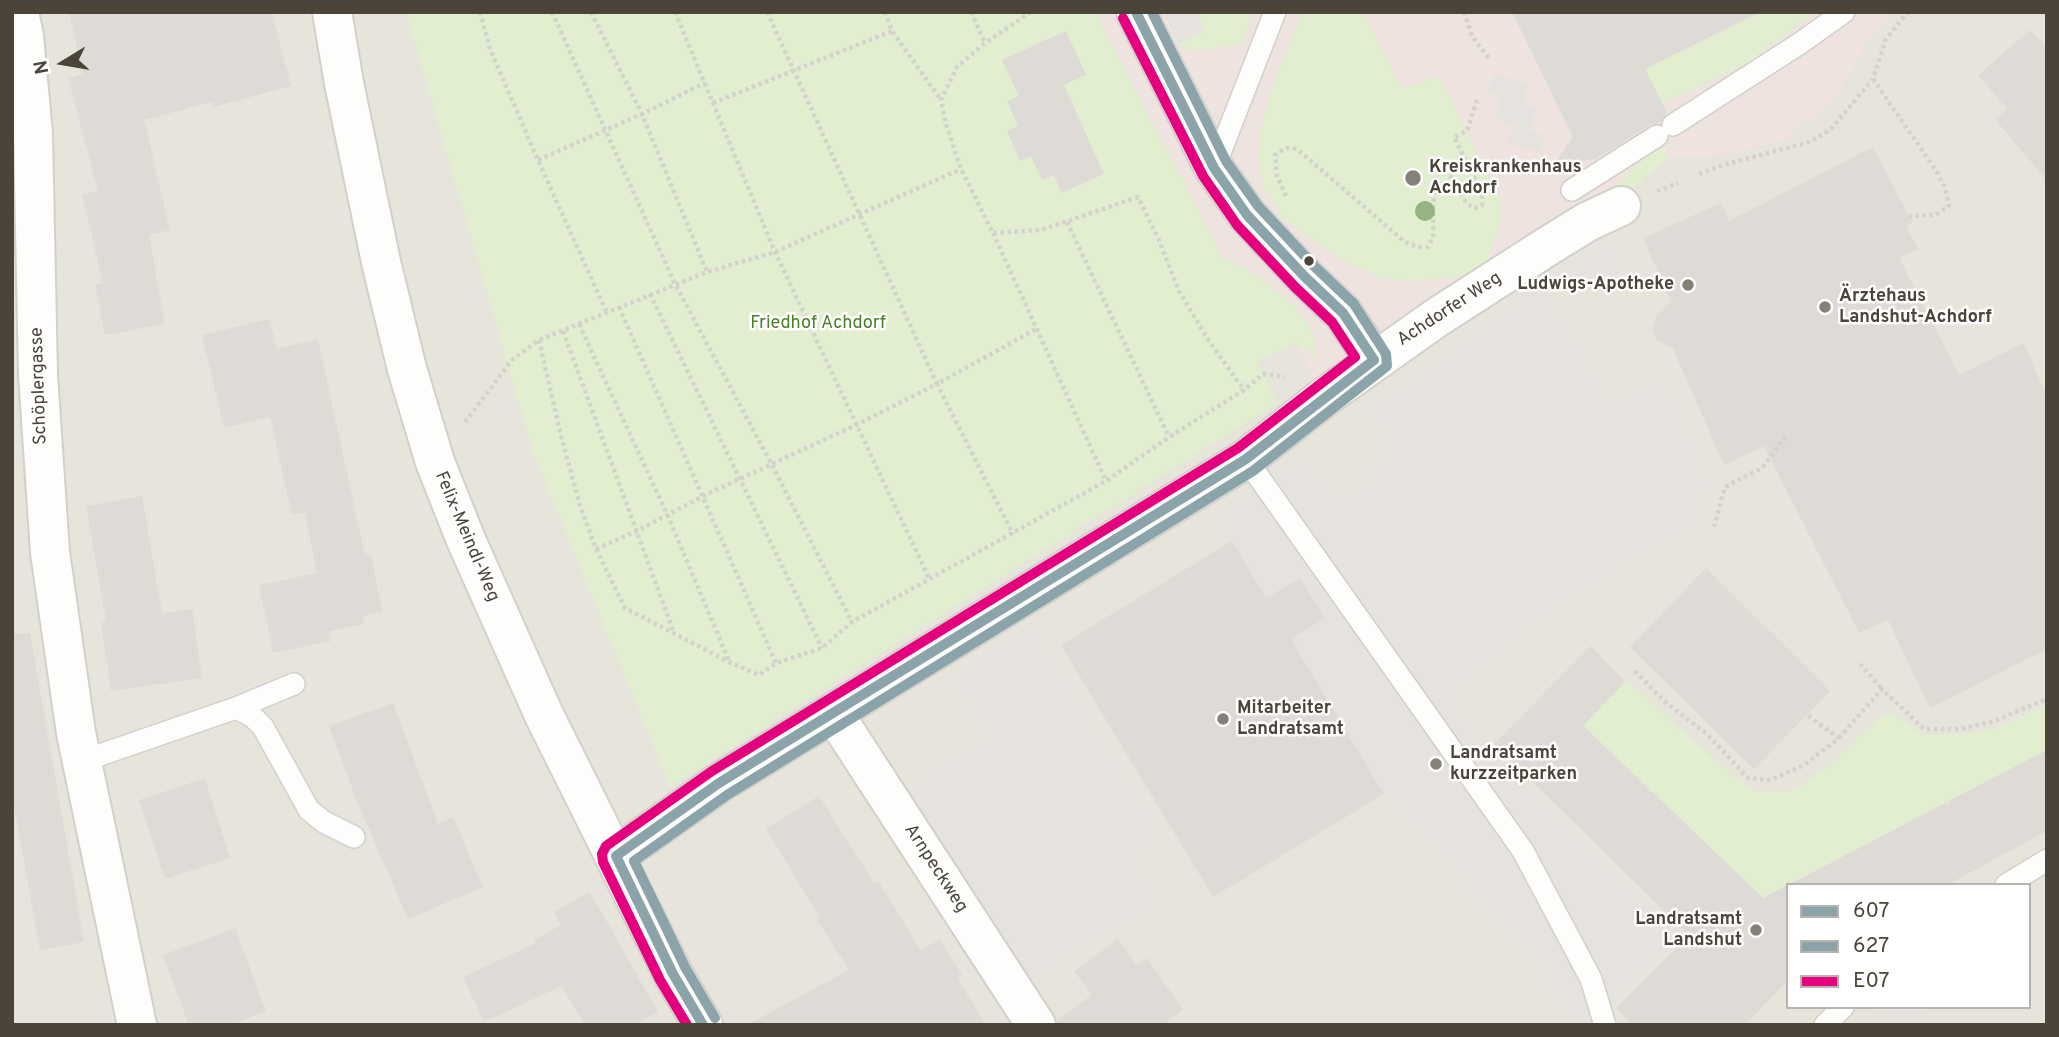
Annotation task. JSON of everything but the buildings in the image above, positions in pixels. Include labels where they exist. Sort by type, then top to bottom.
[{"type":"street","name":"Schöplergasse","points":[[19,12],[24,36],[33,133],[38,376],[50,552],[81,758],[137,1025]]},
{"type":"street","name":"Felix-Meindl-Weg","points":[[331,12],[381,262],[407,369],[435,462],[466,540],[544,715],[673,974],[703,1025]]},
{"type":"street","points":[[1136,12],[1214,168],[1247,215],[1343,313],[1374,360]]},
{"type":"street","name":"Achdorfer Weg","points":[[616,856],[719,783],[1246,460],[1374,360],[1548,246],[1587,222],[1621,206]]},
{"type":"street","name":"Arnpeckweg","points":[[834,714],[1036,1025]]},
{"type":"lane","points":[[1214,168],[1275,12]]},
{"type":"lane","points":[[1572,190],[1799,44],[1844,12]]},
{"type":"lane","points":[[1246,460],[1523,851],[1591,979],[1605,1025]]},
{"type":"lane","points":[[81,758],[97,756],[236,708],[294,684]]},
{"type":"lane","points":[[236,708],[252,716],[263,727],[309,810],[324,822],[354,837]]},
{"type":"lane","points":[[2009,883],[2047,860]]},
{"type":"lane","points":[[1825,1025],[1841,1009]]},
{"type":"path","points":[[480,12],[490,49],[607,313]]},
{"type":"path","points":[[552,12],[675,284],[852,622]]},
{"type":"path","points":[[591,12],[642,114],[707,272]]},
{"type":"path","points":[[674,12],[775,252],[929,578]]},
{"type":"path","points":[[767,12],[937,384],[1013,534]]},
{"type":"path","points":[[885,12],[892,31],[941,100],[961,169],[1106,481]]},
{"type":"path","points":[[971,12],[985,43]]},
{"type":"path","points":[[941,100],[957,67],[985,43],[1031,12]]},
{"type":"path","points":[[1464,12],[1472,36],[1490,60]]},
{"type":"path","points":[[1699,174],[1810,142],[1830,130],[1873,79],[1886,39],[1908,12]]},
{"type":"path","points":[[713,103],[892,31]]},
{"type":"path","points":[[1873,79],[1937,172],[1945,188],[1949,206],[1936,215],[1909,216]]},
{"type":"path","points":[[538,160],[705,83]]},
{"type":"path","points":[[1287,199],[1274,166],[1275,155],[1286,148],[1297,149],[1405,242],[1418,247],[1428,247],[1433,238],[1434,180],[1438,173],[1451,177],[1466,203],[1475,208],[1482,205],[1482,194],[1454,137],[1467,131],[1477,100]]},
{"type":"path","points":[[435,462],[512,360],[539,340],[707,272],[775,252],[961,169]]},
{"type":"path","points":[[993,233],[1041,230],[1138,197],[1179,291],[1207,338],[1244,390]]},
{"type":"path","points":[[1067,222],[1170,437]]},
{"type":"path","points":[[650,294],[822,648]]},
{"type":"path","points":[[620,307],[776,663]]},
{"type":"path","points":[[579,324],[667,514],[729,662]]},
{"type":"path","points":[[596,549],[771,463],[856,425],[1036,329]]},
{"type":"path","points":[[563,331],[674,634]]},
{"type":"path","points":[[539,340],[561,436],[596,549],[625,608],[759,675],[776,663],[822,648],[852,622],[1106,481],[1244,390],[1263,374],[1287,378],[1322,399]]},
{"type":"path","points":[[1714,527],[1725,487],[1762,468],[1787,434]]},
{"type":"path","points":[[1860,664],[1923,729],[1960,729],[1994,721],[2047,699]]},
{"type":"path","points":[[1635,671],[1664,701],[1707,734],[1748,778],[1771,780],[1804,765],[1839,738],[1882,689]]},
{"type":"path","points":[[1807,715],[1839,738]]},
{"type":"shaded area","points":[[12,12],[2047,12],[2047,1025],[12,1025]]},
{"type":"shaded area","name":"Kreiskrankenhaus Achdorf","points":[[1095,12],[1892,12],[1868,41],[1837,95],[1785,140],[1710,157],[1669,157],[1620,199],[1468,276],[1313,378],[1296,343],[1272,352]]},
{"type":"shaded area","points":[[1163,12],[1196,12],[1205,31],[1178,44]]},
{"type":"shaded area","points":[[1493,74],[1528,83],[1523,104],[1536,108],[1530,131],[1544,135],[1540,152],[1508,144],[1513,125],[1495,120],[1501,96],[1488,93]]},
{"type":"shaded area","points":[[1610,237],[1628,269],[1587,292],[1569,261]]},
{"type":"shaded area","points":[[1544,282],[1611,397],[1670,380],[1714,490],[1693,501],[1705,523],[1564,602],[1453,694],[1478,735],[1676,936],[1593,1025],[1573,1025],[1539,966],[1384,794],[1291,639],[1325,618],[1300,578],[1266,598],[1216,513],[1311,457],[1336,499],[1369,480],[1389,438],[1368,408],[1439,361],[1467,336]]},
{"type":"shaded area","points":[[1032,622],[1166,834],[1144,849],[1144,872],[1164,908],[1026,980],[898,791],[985,734],[948,678]]},
{"type":"shaded area","points":[[1882,1009],[1933,1009],[1916,1025],[1865,1025]]},
{"type":"green space","name":"Friedhof Achdorf","points":[[406,12],[1095,12],[1221,255],[1260,277],[1294,307],[1312,329],[1316,360],[1296,343],[1257,360],[1277,403],[670,786],[533,453]]},
{"type":"green space","points":[[1196,12],[1254,12],[1241,44],[1209,50],[1187,50],[1178,44],[1205,31]]},
{"type":"green space","points":[[1302,12],[1362,12],[1402,88],[1440,77],[1501,201],[1498,230],[1486,265],[1468,276],[1413,281],[1381,278],[1342,260],[1283,219],[1264,187],[1258,158],[1261,129],[1272,89]]},
{"type":"green space","points":[[1760,12],[1815,12],[1745,65],[1662,104],[1645,69]]},
{"type":"green space","points":[[1661,141],[1669,157],[1620,199],[1605,195]]},
{"type":"green space","points":[[1626,680],[1727,771],[1755,792],[1790,791],[1823,771],[1882,716],[1893,713],[1924,735],[1965,734],[1997,728],[2047,704],[2047,750],[1792,883],[1786,883],[1786,887],[1767,902],[1583,725]]},
{"type":"transit line","name":"607","points":[[1136,12],[1214,168],[1247,215],[1343,313],[1374,360]]},
{"type":"transit line","name":"627","points":[[715,1018],[685,967],[634,861],[727,795],[1253,471],[1387,366],[1386,354],[1354,304],[1258,206],[1226,161],[1152,12]]},
{"type":"transit line","name":"E07","points":[[687,1025],[660,980],[603,862],[602,854],[606,846],[712,771],[1238,448],[1355,357],[1332,322],[1237,225],[1203,176],[1123,18]]},
{"type":"transit line","name":"607","points":[[616,856],[719,783],[1246,459],[1374,360]]},
{"type":"transit line","name":"607","points":[[616,856],[673,974],[703,1025]]},
{"type":"place","name":"Kreiskrankenhaus Achdorf","points":[[1413,178]]},
{"type":"place","name":"Ludwigs-Apotheke","points":[[1688,285]]},
{"type":"place","name":"Ärztehaus Landshut-Achdorf","points":[[1825,307]]},
{"type":"place","name":"Mitarbeiter Landratsamt","points":[[1223,719]]},
{"type":"place","name":"Landratsamt kurzzeitparken","points":[[1436,764]]},
{"type":"place","name":"Landratsamt Landshut","points":[[1756,930]]}]
